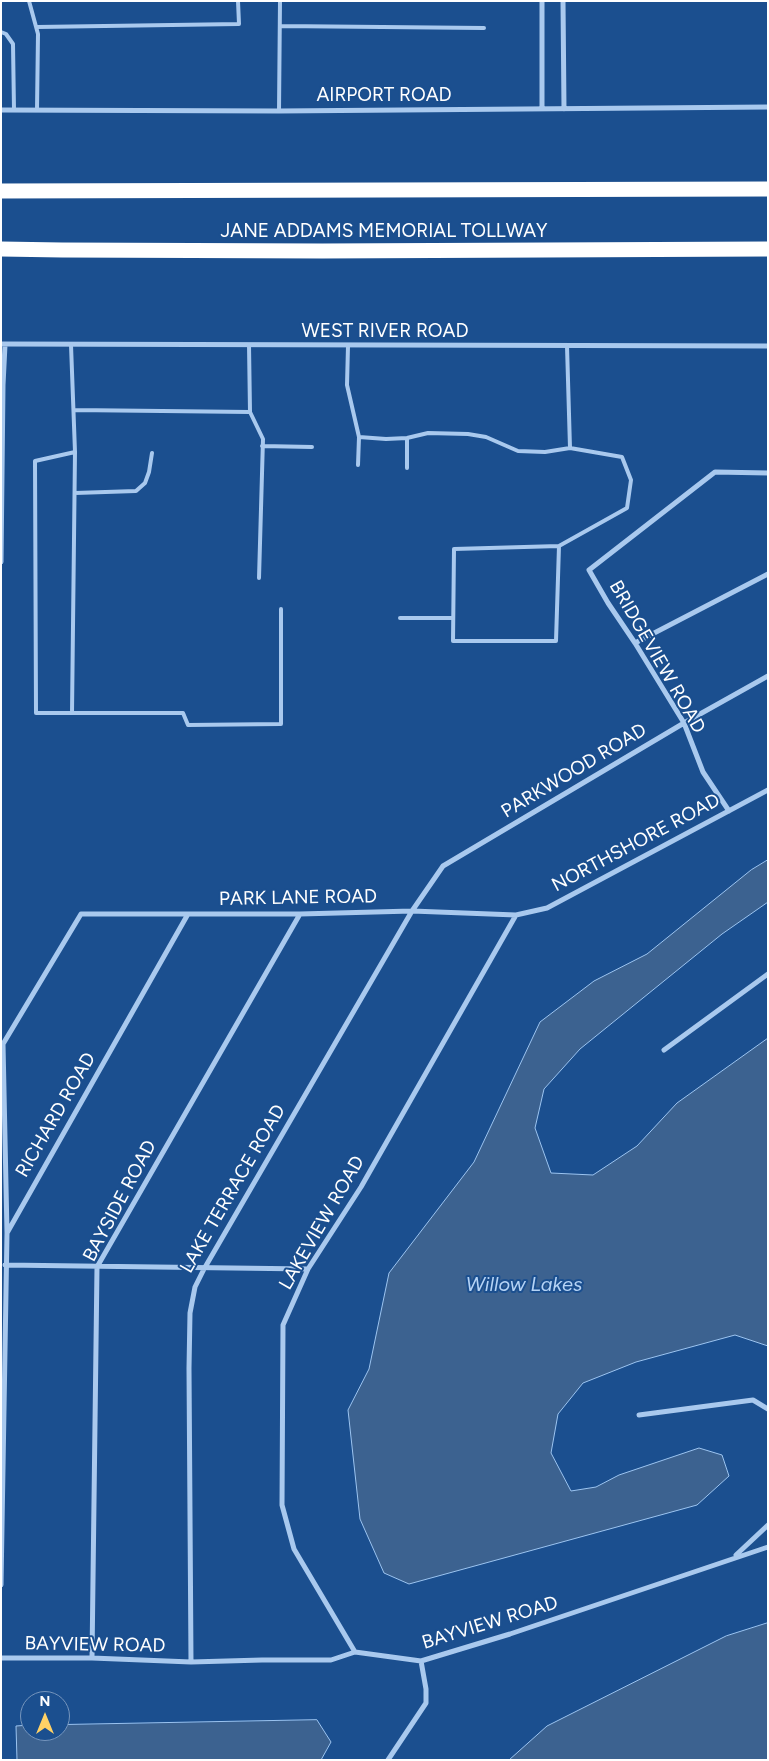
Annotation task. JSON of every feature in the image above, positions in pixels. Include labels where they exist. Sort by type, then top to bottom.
[{"type":"highway","points":[[1,190],[768,189]]},
{"type":"highway","name":"JANE ADDAMS MEMORIAL TOLLWAY","points":[[1,248],[332,251],[768,249]]},
{"type":"highway","points":[[1,255],[62,250]]},
{"type":"street","points":[[542,1],[542,109]]},
{"type":"street","points":[[563,1],[564,109]]},
{"type":"street","name":"AIRPORT ROAD","points":[[1,110],[279,111],[768,107]]},
{"type":"street","points":[[1,562],[3,344]]},
{"type":"street","name":"WEST RIVER ROAD","points":[[3,344],[768,346]]},
{"type":"street","name":"BRIDGEVIEW ROAD","points":[[729,811],[703,772],[684,723],[608,603],[590,570],[715,472],[768,473]]},
{"type":"street","points":[[635,643],[768,574]]},
{"type":"street","name":"PARKWOOD ROAD","points":[[412,911],[443,866],[684,723],[768,676]]},
{"type":"street","name":"NORTHSHORE ROAD","points":[[516,915],[548,908],[768,790]]},
{"type":"street","name":"PARK LANE ROAD","points":[[7,1233],[3,1044],[80,914],[300,914],[412,911],[516,915]]},
{"type":"street","name":"LAKE TERRACE ROAD","points":[[191,1662],[189,1368],[190,1313],[195,1286],[412,911]]},
{"type":"street","name":"RICHARD ROAD","points":[[1,1585],[7,1233],[188,914]]},
{"type":"street","name":"BAYSIDE ROAD","points":[[92,1658],[97,1267],[300,914]]},
{"type":"street","name":"LAKEVIEW ROAD","points":[[355,1652],[294,1549],[282,1505],[283,1325],[308,1269],[361,1186],[516,915]]},
{"type":"street","points":[[664,1050],[768,974]]},
{"type":"street","points":[[6,1265],[308,1269]]},
{"type":"street","points":[[640,1415],[753,1400],[768,1409]]},
{"type":"street","points":[[734,1558],[768,1525]]},
{"type":"street","name":"BAYVIEW ROAD","points":[[1,1658],[92,1658],[191,1662],[331,1660],[355,1652],[421,1661],[510,1634],[768,1547]]},
{"type":"street","points":[[388,1760],[426,1703],[426,1689],[421,1661]]},
{"type":"lane","points":[[29,1],[37,27],[37,110]]},
{"type":"lane","points":[[37,27],[239,24],[238,1]]},
{"type":"lane","points":[[279,111],[280,1]]},
{"type":"lane","points":[[280,26],[484,28]]},
{"type":"lane","points":[[1,32],[6,34],[13,44],[14,110]]},
{"type":"lane","points":[[71,345],[76,452],[72,713]]},
{"type":"lane","points":[[249,345],[250,412],[263,439],[259,578]]},
{"type":"lane","points":[[348,346],[347,385],[359,437],[358,465]]},
{"type":"lane","points":[[567,346],[570,448]]},
{"type":"lane","points":[[74,410],[250,412]]},
{"type":"lane","points":[[359,437],[408,438],[428,433],[468,434],[486,437],[518,451],[545,452],[570,448],[622,457],[631,480],[627,508],[559,546],[454,549],[454,641],[556,641],[559,546]]},
{"type":"lane","points":[[407,468],[408,438]]},
{"type":"lane","points":[[262,446],[312,447]]},
{"type":"lane","points":[[76,452],[35,461],[36,714],[183,713],[188,725],[281,724],[281,608]]},
{"type":"lane","points":[[75,493],[136,491],[145,483],[152,453]]},
{"type":"lane","points":[[400,618],[453,618]]},
{"type":"water","name":"Willow Lakes","points":[[768,860],[768,902],[722,934],[580,1049],[544,1089],[535,1128],[551,1173],[593,1175],[637,1146],[677,1103],[768,1038],[768,1346],[735,1335],[636,1362],[583,1383],[558,1414],[551,1453],[571,1491],[596,1487],[619,1475],[699,1448],[722,1455],[729,1476],[697,1505],[409,1584],[384,1573],[360,1519],[348,1410],[369,1369],[389,1273],[474,1162],[540,1022],[594,981],[647,954],[751,870]]},
{"type":"water","points":[[768,1623],[768,1760],[509,1760],[547,1726],[726,1636]]},
{"type":"water","points":[[317,1720],[331,1742],[321,1760],[17,1760],[16,1726],[20,1726],[20,1741],[70,1741],[70,1725]]}]
